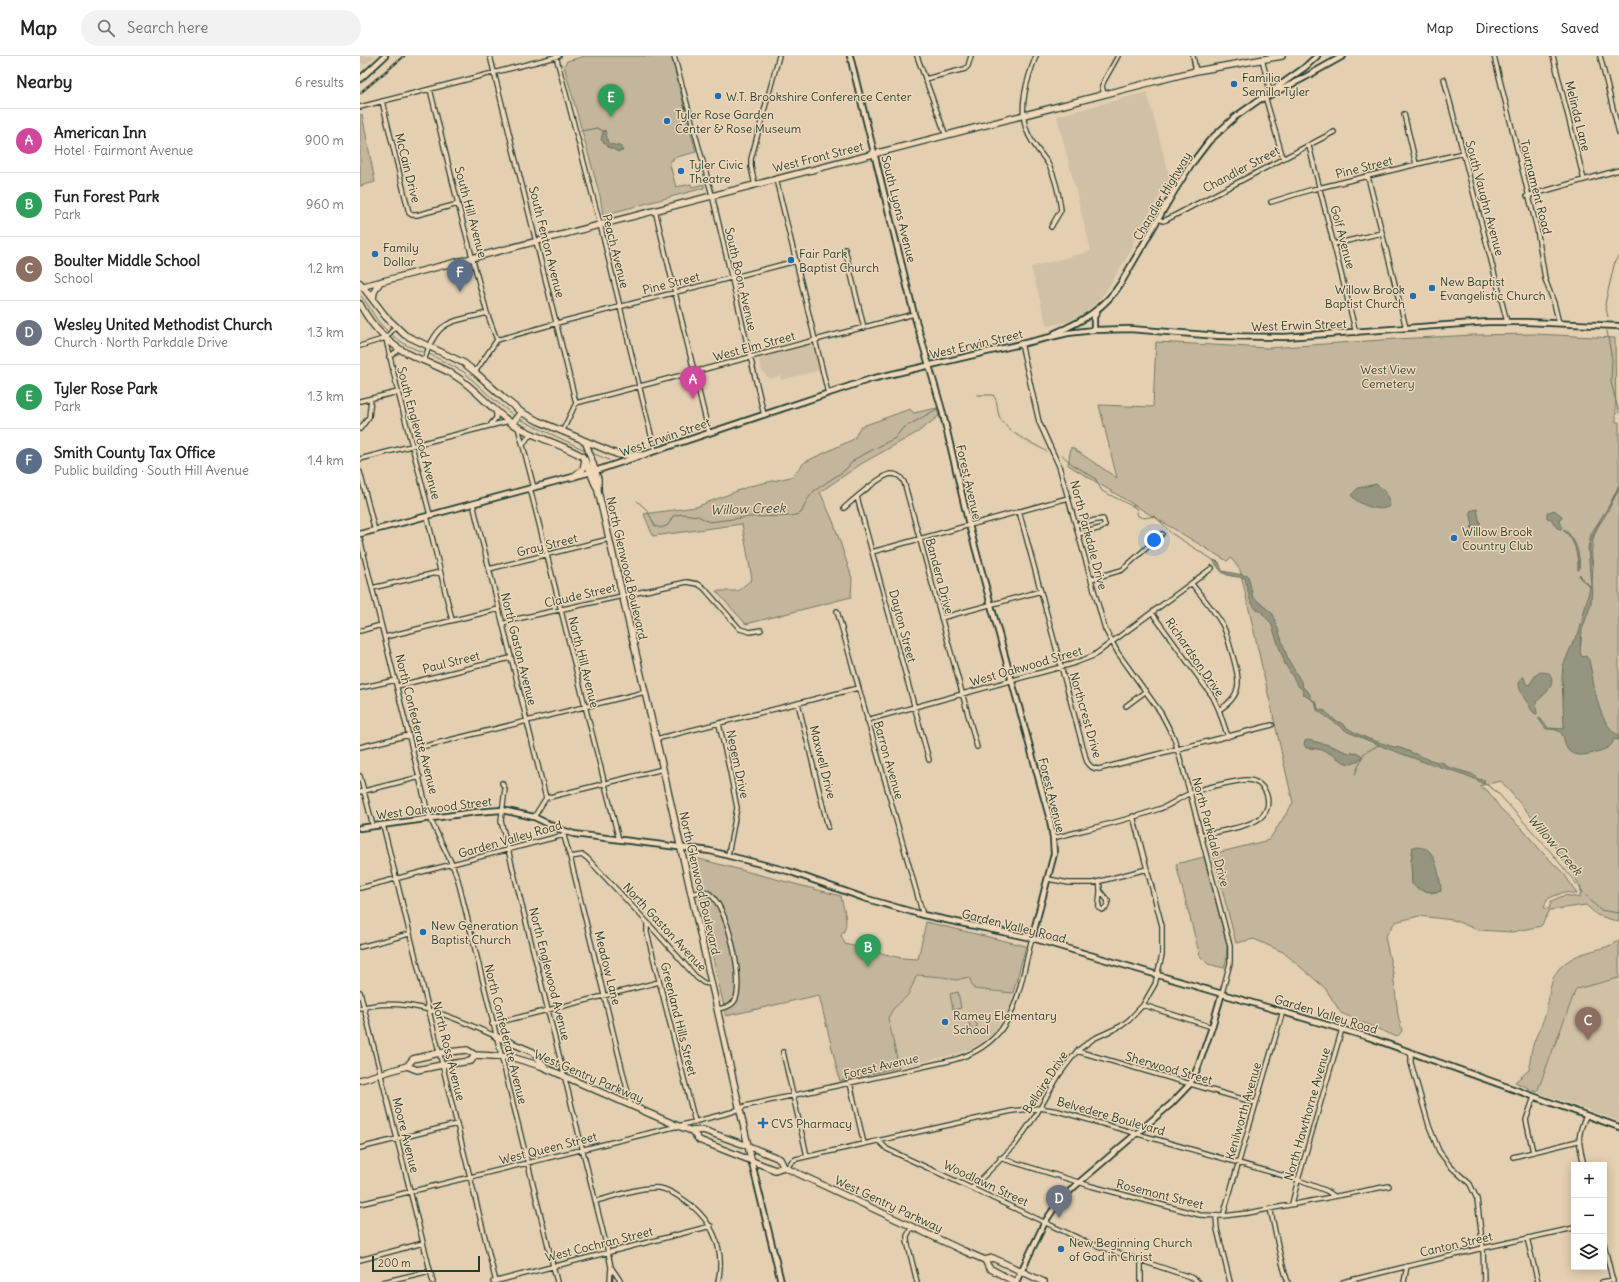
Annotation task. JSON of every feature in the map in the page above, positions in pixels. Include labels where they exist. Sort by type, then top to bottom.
[{"type":"main road","name":"West Front Street","points":[[361,286],[1196,71],[1258,58],[1282,56]]},
{"type":"main road","points":[[374,302],[373,294],[380,282]]},
{"type":"main road","points":[[361,286],[395,327],[410,338],[456,359],[475,372],[521,412],[562,432],[618,455],[645,455]]},
{"type":"main road","points":[[360,304],[372,324],[400,349],[444,369],[464,382],[496,412],[513,424],[533,435],[580,456],[585,460],[593,472]]},
{"type":"main road","points":[[513,424],[521,412]]},
{"type":"main road","points":[[581,439],[587,446],[593,472]]},
{"type":"main road","points":[[573,477],[583,470],[585,460]]},
{"type":"main road","name":"North Glenwood Boulevard","points":[[593,472],[598,479],[598,490],[609,539],[681,847],[751,1159]]},
{"type":"main road","points":[[495,1036],[533,1052],[546,1068]]},
{"type":"main road","name":"West Gentry Parkway","points":[[360,1080],[407,1066],[413,1059],[439,1053],[467,1050],[475,1055],[501,1056],[521,1059],[564,1075],[678,1126],[692,1131],[703,1130],[780,1159],[786,1168],[985,1260],[989,1268],[1016,1282]]},
{"type":"main road","name":"West Gentry Parkway","points":[[407,1066],[417,1070],[471,1061],[475,1055]]},
{"type":"main road","name":"West Gentry Parkway","points":[[692,1131],[699,1140],[751,1159],[775,1170],[786,1168]]},
{"type":"main road","name":"West Gentry Parkway","points":[[985,1260],[993,1258],[1044,1282]]},
{"type":"street","points":[[361,77],[385,56]]},
{"type":"street","name":"South Fenton Avenue","points":[[490,56],[576,403]]},
{"type":"street","points":[[360,107],[557,56]]},
{"type":"street","name":"Peach Avenue","points":[[557,56],[600,224],[655,452]]},
{"type":"street","name":"South Boon Avenue","points":[[674,56],[712,195],[764,415]]},
{"type":"street","points":[[755,184],[750,164],[779,56]]},
{"type":"street","name":"South Lyons Avenue","points":[[850,56],[914,314],[929,365]]},
{"type":"street","points":[[917,56],[946,136]]},
{"type":"street","points":[[925,79],[965,69],[968,66],[971,56]]},
{"type":"street","points":[[1036,56],[1030,74],[1023,107],[1023,116],[1028,135],[1047,163],[1054,179],[1061,210],[1052,226]]},
{"type":"street","points":[[1104,95],[1102,86],[1118,56]]},
{"type":"street","points":[[1193,56],[1196,71]]},
{"type":"street","name":"Chandler Highway","points":[[1094,330],[1094,317],[1098,310],[1119,286],[1190,166],[1205,145],[1229,122],[1254,102],[1304,68],[1317,56]]},
{"type":"street","name":"Chandler Highway","points":[[1266,94],[1302,79],[1343,56]]},
{"type":"street","name":"Tournament Road","points":[[1494,56],[1527,196],[1537,229],[1545,279],[1554,303],[1559,323]]},
{"type":"street","name":"Melinda Lane","points":[[1553,56],[1584,180]]},
{"type":"street","points":[[1600,56],[1619,132]]},
{"type":"street","points":[[1258,58],[1269,87],[1266,94],[1282,158]]},
{"type":"street","name":"South Vaughn Avenue","points":[[1444,79],[1507,322]]},
{"type":"street","name":"South Hill Avenue","points":[[430,89],[458,204],[487,313],[497,340]]},
{"type":"street","name":"McCain Drive","points":[[382,101],[409,213],[412,215],[417,215],[458,204]]},
{"type":"street","points":[[1404,114],[1416,164]]},
{"type":"street","name":"Chandler Street","points":[[1158,219],[1162,221],[1166,220],[1334,132]]},
{"type":"street","name":"Golf Avenue","points":[[1309,146],[1356,333]]},
{"type":"street","name":"Pine Street","points":[[1270,202],[1319,188],[1463,153]]},
{"type":"street","points":[[1527,196],[1619,170]]},
{"type":"street","points":[[1368,177],[1406,328]]},
{"type":"street","points":[[776,179],[828,393]]},
{"type":"street","points":[[655,210],[709,433]]},
{"type":"street","points":[[1334,244],[1382,233]]},
{"type":"street","points":[[845,249],[864,328]]},
{"type":"street","name":"Pine Street","points":[[497,340],[620,306],[796,261]]},
{"type":"street","name":"Chandler Highway","points":[[1044,338],[1078,323],[1098,310]]},
{"type":"street","points":[[424,361],[428,346],[437,332],[444,326],[453,322],[487,313]]},
{"type":"street","name":"West Elm Street","points":[[576,403],[914,314]]},
{"type":"street","name":"West Erwin Street","points":[[360,534],[593,472],[880,377],[1044,338],[1094,330],[1130,329],[1209,336],[1251,337],[1356,333],[1458,323],[1507,322],[1619,326]]},
{"type":"street","points":[[360,346],[386,338],[395,327]]},
{"type":"street","name":"South Englewood Avenue","points":[[386,338],[389,357],[428,515]]},
{"type":"street","points":[[475,372],[497,340]]},
{"type":"street","name":"North Parkdale Drive","points":[[1016,1282],[1045,1222],[1057,1204],[1080,1182],[1172,1104],[1190,1084],[1198,1067],[1212,1027],[1229,968],[1231,952],[1202,835],[1178,750],[1161,714],[1126,665],[1112,642],[1100,614],[1060,466],[1039,422],[1021,343]]},
{"type":"street","name":"South Englewood Avenue","points":[[389,357],[400,349]]},
{"type":"street","name":"Forest Avenue","points":[[740,1109],[745,1106],[961,1058],[983,1048],[991,1042],[1006,1023],[1014,1008],[1048,879],[1054,854],[1050,820],[969,525],[947,430],[929,365]]},
{"type":"street","points":[[360,401],[398,392]]},
{"type":"street","points":[[360,429],[369,417],[371,398]]},
{"type":"street","points":[[562,432],[576,403]]},
{"type":"street","points":[[490,426],[496,420],[496,412]]},
{"type":"street","points":[[360,459],[490,426],[513,424],[523,445],[532,488]]},
{"type":"street","points":[[523,445],[528,437],[533,435]]},
{"type":"street","points":[[360,472],[375,531]]},
{"type":"street","name":"Bandera Drive","points":[[844,508],[886,476],[892,474],[900,476],[906,488],[977,747]]},
{"type":"street","name":"North Hill Avenue","points":[[532,488],[547,556],[619,840]]},
{"type":"street","name":"Dayton Street","points":[[857,498],[929,760]]},
{"type":"street","points":[[872,552],[1068,498]]},
{"type":"street","name":"North Gaston Avenue","points":[[473,504],[510,658],[546,798]]},
{"type":"street","name":"Northcrest Drive","points":[[1019,511],[1042,591],[1087,762],[1090,767],[1100,769],[1272,725]]},
{"type":"street","points":[[428,515],[452,620]]},
{"type":"street","points":[[1076,525],[1103,519],[1105,521],[1104,526],[1078,534]]},
{"type":"street","points":[[1091,580],[1122,570],[1162,534]]},
{"type":"street","name":"North Confederate Avenue","points":[[360,539],[430,818],[453,865],[557,1282]]},
{"type":"street","name":"Gray Street","points":[[489,569],[547,556],[609,539]]},
{"type":"street","name":"West Oakwood Street","points":[[867,720],[1012,681],[1072,664],[1093,656],[1212,568]]},
{"type":"street","points":[[372,588],[440,572]]},
{"type":"street","name":"Claude Street","points":[[503,624],[512,620],[623,595],[674,584],[693,582],[704,588],[740,629],[750,632],[761,630]]},
{"type":"street","points":[[1192,584],[1222,624],[1239,682],[1235,695],[1228,705],[1219,710]]},
{"type":"street","points":[[941,618],[1042,591]]},
{"type":"street","points":[[385,637],[499,609]]},
{"type":"street","name":"Barron Avenue","points":[[837,611],[923,915]]},
{"type":"street","name":"Richardson Drive","points":[[1152,613],[1206,688],[1219,710],[1228,737]]},
{"type":"street","points":[[360,631],[381,625]]},
{"type":"street","name":"Paul Street","points":[[397,686],[510,658]]},
{"type":"street","points":[[360,688],[396,680]]},
{"type":"street","points":[[656,739],[858,688]]},
{"type":"street","points":[[1126,706],[1146,691]]},
{"type":"street","points":[[413,749],[645,692]]},
{"type":"street","name":"Maxwell Drive","points":[[798,703],[828,826]]},
{"type":"street","name":"Negem Drive","points":[[719,724],[737,808],[728,855]]},
{"type":"street","points":[[360,747],[409,735]]},
{"type":"street","points":[[534,817],[546,798],[663,769]]},
{"type":"street","points":[[360,776],[362,791],[372,826]]},
{"type":"street","points":[[362,791],[420,777]]},
{"type":"street","points":[[1053,838],[1163,808],[1190,793],[1247,780],[1261,785],[1268,799],[1268,806],[1266,812],[1256,821],[1202,835]]},
{"type":"street","name":"North Englewood Avenue","points":[[502,782],[505,789],[501,821],[596,1201],[611,1267],[610,1282]]},
{"type":"street","name":"West Oakwood Street","points":[[360,828],[476,812],[502,810],[534,817],[565,834]]},
{"type":"street","name":"Bellaire Drive","points":[[972,1188],[1000,1158],[1015,1145],[1040,1108],[1062,1069],[1077,1051],[1093,1039],[1121,1026],[1129,1020],[1143,1005],[1156,984],[1163,945],[1162,926],[1133,816]]},
{"type":"street","name":"North Ross Avenue","points":[[383,825],[495,1282]]},
{"type":"street","name":"Garden Valley Road","points":[[360,888],[509,851],[565,834],[710,851],[788,871],[864,898],[923,915],[1032,938],[1283,1011],[1411,1052],[1619,1127]]},
{"type":"street","name":"Meadow Lane","points":[[565,834],[631,1105]]},
{"type":"street","name":"North Gaston Avenue","points":[[570,857],[583,855],[587,858],[697,978],[704,983],[711,984]]},
{"type":"street","points":[[1048,879],[1076,884],[1099,882],[1147,869]]},
{"type":"street","points":[[1099,882],[1101,892]]},
{"type":"street","points":[[691,894],[706,892],[714,898],[723,914],[731,937],[737,972],[736,997],[730,1005],[717,1009]]},
{"type":"street","name":"Greenland Hills Street","points":[[647,922],[659,982],[695,1122]]},
{"type":"street","points":[[360,947],[410,934]]},
{"type":"street","points":[[492,1024],[659,982]]},
{"type":"street","name":"Moore Avenue","points":[[360,992],[362,1007],[433,1282]]},
{"type":"street","points":[[362,1007],[394,1004],[428,1009],[495,1036]]},
{"type":"street","points":[[1143,1005],[1212,1027]]},
{"type":"street","name":"Kenilworth Avenue","points":[[1223,1216],[1283,1011]]},
{"type":"street","name":"North Hawthorne Avenue","points":[[1292,1204],[1342,1029]]},
{"type":"street","name":"Sherwood Street","points":[[1077,1051],[1256,1103]]},
{"type":"street","points":[[783,1052],[806,1156]]},
{"type":"street","points":[[1411,1052],[1411,1063],[1429,1126],[1439,1151],[1450,1166],[1470,1184],[1477,1199],[1483,1248],[1484,1282]]},
{"type":"street","points":[[850,1083],[864,1144]]},
{"type":"street","points":[[1533,1152],[1526,1120],[1534,1097]]},
{"type":"street","name":"Belvedere Boulevard","points":[[786,1168],[792,1161],[806,1156],[1012,1111],[1040,1108],[1058,1111],[1238,1164],[1298,1180],[1327,1191],[1334,1196]]},
{"type":"street","name":"West Queen Street","points":[[360,1204],[695,1122],[740,1109]]},
{"type":"street","points":[[1583,1162],[1578,1141],[1581,1127],[1586,1116]]},
{"type":"street","points":[[360,1148],[457,1124]]},
{"type":"street","name":"Woodlawn Street","points":[[879,1141],[887,1149],[1089,1243],[1192,1278],[1198,1282]]},
{"type":"street","points":[[1513,1157],[1578,1141]]},
{"type":"street","name":"Rosemont Street","points":[[1000,1158],[1200,1215],[1223,1216],[1389,1186]]},
{"type":"street","name":"North Glenwood Boulevard","points":[[751,1159],[781,1282]]},
{"type":"street","points":[[596,1201],[652,1188],[664,1189],[690,1204],[711,1226],[717,1240],[720,1254],[718,1282]]},
{"type":"street","points":[[1270,1208],[1277,1237],[1279,1256],[1288,1282]]},
{"type":"street","points":[[1216,1216],[1217,1229],[1230,1282]]},
{"type":"street","name":"West Cochran Street","points":[[495,1282],[711,1226]]},
{"type":"street","points":[[912,1226],[907,1236],[907,1241],[917,1282]]},
{"type":"street","name":"Canton Street","points":[[1343,1282],[1483,1248],[1571,1229]]},
{"type":"street","points":[[1527,1238],[1538,1282]]},
{"type":"street","points":[[360,1260],[423,1244]]},
{"type":"street","points":[[1602,1282],[1613,1281],[1607,1256]]},
{"type":"street","points":[[1141,1260],[1141,1282]]},
{"type":"street","points":[[1404,1282],[1407,1266]]},
{"type":"street","points":[[611,1267],[621,1282]]},
{"type":"street","points":[[383,1282],[430,1271]]},
{"type":"shaded area","points":[[360,56],[376,56],[364,65],[360,62]]},
{"type":"shaded area","points":[[1147,92],[1170,179],[1134,239],[1132,249],[1106,291],[1094,305],[1081,316],[1066,322],[1047,326],[1031,267],[1091,251],[1057,116]]},
{"type":"shaded area","points":[[605,130],[609,144],[620,146],[623,151],[618,152],[608,147],[601,140],[603,131]]},
{"type":"shaded area","points":[[813,343],[820,370],[781,380],[780,376],[770,379],[762,371],[758,357]]},
{"type":"shaded area","points":[[1376,484],[1386,492],[1390,506],[1381,509],[1369,507],[1354,499],[1351,495],[1358,488]]},
{"type":"shaded area","points":[[1619,485],[1609,510],[1593,535],[1591,542],[1590,556],[1593,563],[1591,604],[1582,630],[1580,652],[1582,657],[1586,656],[1589,660],[1595,691],[1605,721],[1619,736],[1618,740],[1614,739],[1611,745],[1605,749],[1595,753],[1579,755],[1570,752],[1566,746],[1562,734],[1554,729],[1546,729],[1538,718],[1539,717],[1548,728],[1564,729],[1563,666],[1574,640],[1579,633],[1590,587],[1579,577],[1580,574],[1591,587],[1588,548],[1591,534],[1610,504]]},
{"type":"shaded area","points":[[1477,509],[1481,528],[1472,530],[1471,527],[1473,526],[1470,511]]},
{"type":"shaded area","points":[[1554,510],[1562,516],[1560,522],[1562,526],[1561,529],[1557,528],[1551,519],[1547,518],[1547,513]]},
{"type":"shaded area","points":[[1564,529],[1575,542],[1579,559],[1579,570],[1575,548],[1570,538],[1563,530]]},
{"type":"shaded area","points":[[1213,560],[1219,562],[1222,571],[1248,576],[1253,597],[1273,614],[1288,659],[1303,685],[1302,686],[1310,694],[1310,698],[1317,703],[1318,709],[1325,711],[1337,722],[1340,722],[1362,736],[1400,748],[1432,761],[1444,763],[1446,766],[1451,768],[1472,774],[1478,779],[1485,780],[1483,784],[1463,774],[1437,765],[1432,765],[1348,732],[1317,710],[1315,702],[1304,695],[1302,689],[1299,687],[1285,664],[1271,623],[1255,608],[1250,600],[1245,578],[1226,574],[1220,570]]},
{"type":"shaded area","points":[[1540,672],[1549,673],[1552,682],[1549,689],[1536,702],[1536,714],[1532,711],[1522,694],[1519,683],[1522,677],[1524,677],[1526,684],[1529,685]]},
{"type":"shaded area","points":[[1308,740],[1329,745],[1346,752],[1360,754],[1362,756],[1353,764],[1348,764],[1325,751],[1306,748],[1304,744],[1305,741]]},
{"type":"shaded area","points":[[1413,847],[1424,848],[1431,853],[1438,869],[1441,891],[1425,891],[1418,889],[1412,884],[1411,861]]},
{"type":"shaded area","name":"Ramey Elementary School","points":[[916,975],[956,979],[970,977],[974,989],[1013,993],[1008,1011],[993,1033],[980,1044],[956,1054],[899,1067],[888,1018],[893,1009],[908,995],[913,986]]},
{"type":"shaded area","points":[[1619,978],[1619,1121],[1537,1092],[1576,989]]},
{"type":"green space","points":[[585,56],[671,56],[696,152],[673,158],[673,160],[670,161],[670,165],[676,187],[691,184],[692,187],[704,184],[704,188],[603,215],[600,196],[564,66],[567,61]]},
{"type":"green space","points":[[362,114],[375,182],[360,186],[360,115]]},
{"type":"green space","name":"Willow Brook Country Club","points":[[1535,334],[1615,338],[1616,422],[1619,422],[1619,922],[1597,915],[1586,905],[1550,910],[1541,926],[1512,932],[1478,930],[1453,920],[1419,916],[1395,922],[1385,937],[1393,973],[1398,1015],[1402,1031],[1397,1037],[1341,1013],[1325,988],[1283,952],[1254,939],[1236,943],[1213,854],[1269,840],[1293,803],[1240,570],[1231,558],[1227,561],[1068,465],[1071,447],[1117,478],[1099,405],[1153,407],[1156,342],[1268,348],[1474,335]],"holes":[[[1501,781],[1547,835],[1581,887],[1580,898],[1565,895],[1551,901],[1549,909],[1544,908],[1547,899],[1564,892],[1577,894],[1565,875],[1524,831],[1500,808],[1488,791],[1479,786]],[[1413,847],[1441,891],[1432,893],[1412,884],[1411,861]]]},
{"type":"green space","points":[[937,408],[939,416],[918,432],[861,464],[820,492],[833,521],[852,578],[851,597],[746,624],[716,591],[738,591],[752,579],[742,524],[653,536],[644,514],[696,507],[750,486],[791,477],[805,462],[854,439],[860,427],[910,409],[914,413]]},
{"type":"green space","points":[[1204,857],[1227,945],[1224,968],[1208,964],[1200,956],[1176,864]]},
{"type":"green space","points":[[699,859],[841,896],[845,911],[846,927],[841,935],[845,944],[901,958],[918,959],[926,922],[1026,946],[1013,993],[974,989],[969,977],[956,980],[943,977],[917,975],[908,995],[893,1009],[888,1018],[899,1067],[840,1081],[819,995],[726,1016],[692,863]]},
{"type":"green space","points":[[1619,941],[1619,978],[1576,989],[1537,1092],[1515,1082],[1529,1070],[1533,1045],[1545,1015],[1551,984],[1557,972],[1574,957],[1606,947]]},
{"type":"green space","points":[[958,992],[961,1008],[953,1010],[950,994]]},
{"type":"green space","points":[[972,1019],[977,1024],[977,1027],[971,1030],[968,1020]]},
{"type":"waterway","points":[[580,131],[597,128],[603,131]]},
{"type":"waterway","points":[[1608,317],[1605,304],[1615,261],[1619,256]]},
{"type":"waterway","name":"Willow Creek","points":[[361,296],[377,320],[387,331]]},
{"type":"waterway","points":[[1607,331],[1612,360],[1611,382],[1619,413]]},
{"type":"waterway","name":"Willow Creek","points":[[393,336],[406,345],[422,352]]},
{"type":"waterway","name":"Willow Creek","points":[[429,354],[464,372],[513,415]]},
{"type":"waterway","name":"Willow Creek","points":[[977,395],[993,395],[996,400],[1000,418],[1008,429],[1046,451]]},
{"type":"waterway","name":"Willow Creek","points":[[637,501],[647,510],[655,526],[661,528],[668,525],[673,516],[682,514],[698,516],[709,522],[749,517],[792,516],[801,513],[807,500],[814,491],[845,470],[855,459],[895,438],[902,429],[937,409]]},
{"type":"waterway","name":"Willow Creek","points":[[521,420],[585,450]]},
{"type":"waterway","name":"Willow Creek","points":[[592,453],[609,460]]},
{"type":"waterway","name":"Willow Creek","points":[[1062,455],[1072,464],[1095,478],[1102,491],[1136,508],[1138,516],[1144,518],[1155,516],[1171,533],[1213,560]]},
{"type":"waterway","points":[[1610,506],[1619,489]]},
{"type":"waterway","points":[[1592,563],[1593,542],[1595,532],[1600,522]]},
{"type":"waterway","points":[[1580,646],[1581,638]]},
{"type":"waterway","name":"Willow Creek","points":[[1355,774],[1364,753],[1379,745]]},
{"type":"waterway","name":"Willow Creek","points":[[1484,783],[1497,792],[1600,910],[1619,913]]},
{"type":"railway","points":[[360,93],[404,56]]},
{"type":"place","name":"Familia Semilla Tyler","points":[[1234,84]]},
{"type":"place","name":"W.T. Brookshire Conference Center","points":[[718,96]]},
{"type":"place","name":"Tyler Rose Park","points":[[611,117]]},
{"type":"place","name":"Tyler Rose Garden Center & Rose Museum","points":[[667,121]]},
{"type":"place","name":"Tyler Civic Theatre","points":[[681,171]]},
{"type":"place","name":"Family Dollar","points":[[375,254]]},
{"type":"place","name":"Fair Park Baptist Church","points":[[791,260]]},
{"type":"place","name":"New Baptist Evangelistic Church","points":[[1432,288]]},
{"type":"place","name":"Smith County Tax Office","points":[[460,292]]},
{"type":"place","name":"Willow Brook Baptist Church","points":[[1413,296]]},
{"type":"place","name":"American Inn","points":[[693,399]]},
{"type":"place","name":"Willow Brook Country Club","points":[[1454,538]]},
{"type":"place","name":"New Generation Baptist Church","points":[[423,932]]},
{"type":"place","name":"Fun Forest Park","points":[[868,967]]},
{"type":"place","name":"Ramey Elementary School","points":[[945,1022]]},
{"type":"place","name":"Boulter Middle School","points":[[1588,1040]]},
{"type":"place","name":"CVS Pharmacy","points":[[763,1123]]},
{"type":"place","name":"Wesley United Methodist Church","points":[[1059,1218]]},
{"type":"place","name":"New Beginning Church of God in Christ","points":[[1061,1249]]},
{"type":"park label","name":"West View Cemetery","points":[[1388,376]]}]
